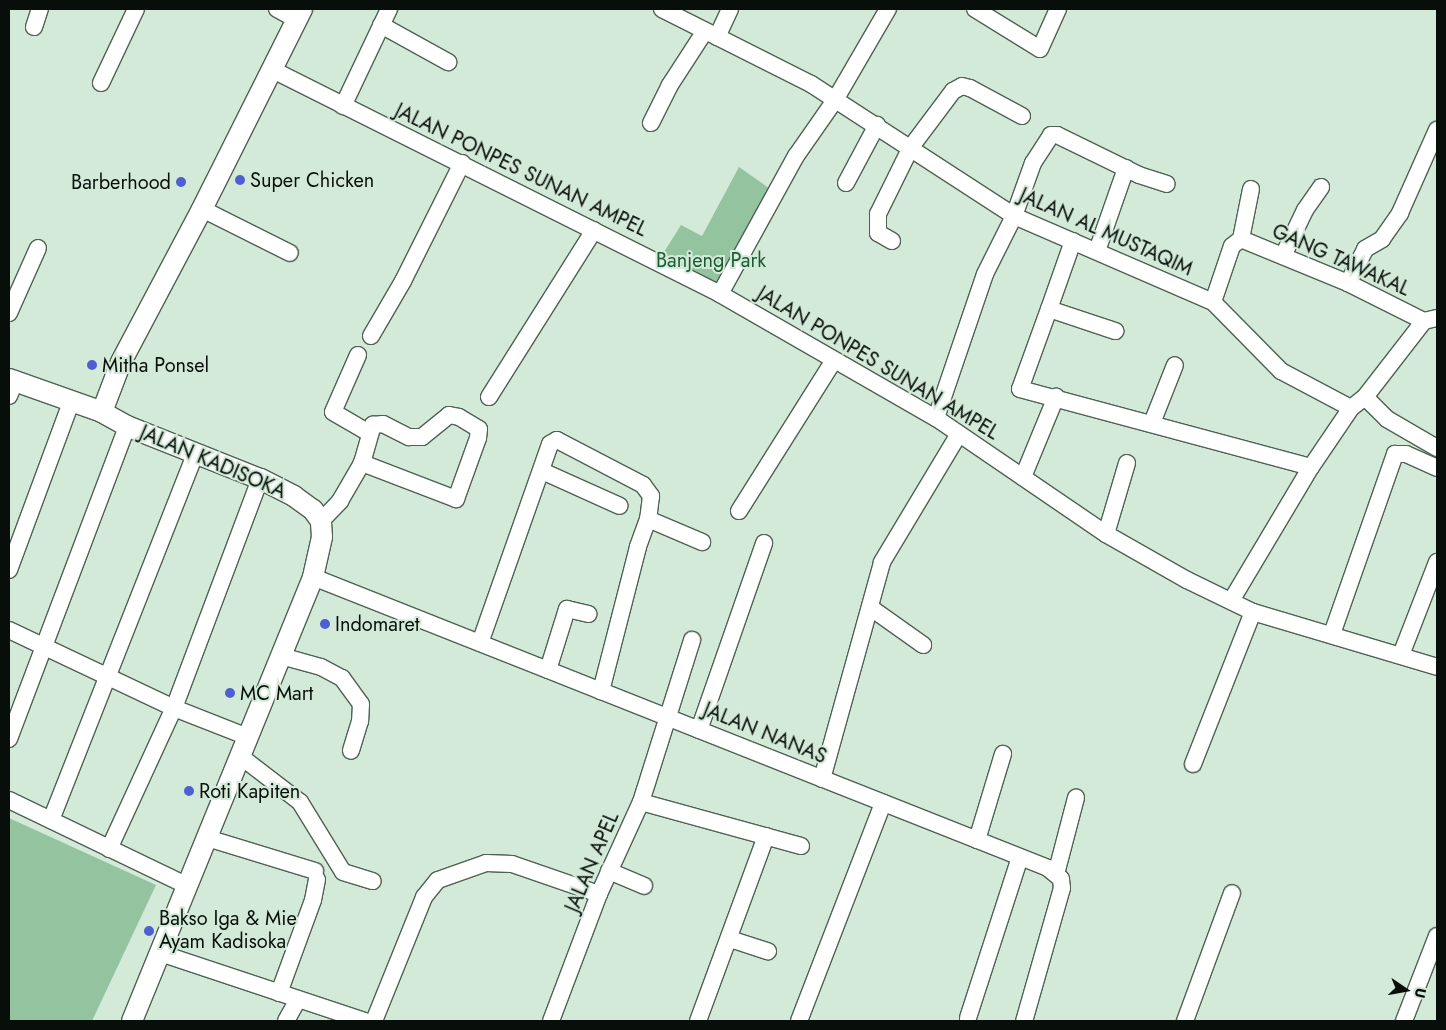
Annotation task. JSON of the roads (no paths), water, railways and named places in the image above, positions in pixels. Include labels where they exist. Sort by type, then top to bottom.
[{"type":"street","points":[[34,28],[40,9]]},
{"type":"street","points":[[101,83],[136,9]]},
{"type":"street","points":[[102,412],[121,362],[202,210],[273,70],[299,14],[277,9]]},
{"type":"street","points":[[343,106],[389,9]]},
{"type":"street","name":"JALAN AL MUSTAQIM","points":[[662,9],[686,14],[711,34],[811,84],[911,147],[1014,216],[1213,302],[1281,371],[1351,408]]},
{"type":"street","points":[[651,123],[670,85],[730,9]]},
{"type":"street","points":[[720,294],[796,156],[835,100],[888,9]]},
{"type":"street","points":[[975,9],[1040,49],[1058,9]]},
{"type":"street","points":[[381,25],[448,62]]},
{"type":"street","name":"JALAN PONPES SUNAN AMPEL","points":[[273,70],[343,106],[462,162],[720,294],[936,418],[1106,534],[1231,601],[1253,612],[1332,634],[1437,667]]},
{"type":"street","points":[[892,241],[878,233],[878,214],[911,147],[954,91],[962,86],[1022,116]]},
{"type":"street","points":[[846,183],[877,125]]},
{"type":"street","points":[[1348,283],[1365,249],[1382,239],[1400,212],[1432,152],[1437,130]]},
{"type":"street","points":[[936,418],[985,274],[1014,216],[1033,163],[1051,135],[1057,135],[1126,168],[1167,184]]},
{"type":"street","points":[[371,336],[404,281],[462,162]]},
{"type":"street","points":[[1097,251],[1126,168]]},
{"type":"street","points":[[1283,256],[1304,210],[1321,187]]},
{"type":"street","points":[[1213,302],[1232,246],[1240,239],[1251,189]]},
{"type":"street","points":[[202,210],[290,253]]},
{"type":"street","points":[[489,397],[594,230]]},
{"type":"street","name":"GANG TAWAKAL","points":[[1240,239],[1431,319]]},
{"type":"street","points":[[1073,241],[1020,389],[1152,423],[1199,439],[1244,447],[1311,467]]},
{"type":"street","points":[[9,313],[38,248]]},
{"type":"street","points":[[1049,309],[1115,331]]},
{"type":"street","points":[[1231,601],[1311,467],[1351,408],[1365,397],[1431,319]]},
{"type":"street","points":[[358,354],[333,412],[369,433]]},
{"type":"street","points":[[739,511],[834,360]]},
{"type":"street","points":[[1152,423],[1176,365]]},
{"type":"street","name":"JALAN KADISOKA","points":[[11,385],[72,400],[102,412],[127,426],[260,479],[313,510],[321,521]]},
{"type":"street","points":[[1023,477],[1056,397]]},
{"type":"street","points":[[1365,397],[1386,419],[1437,448]]},
{"type":"street","points":[[9,570],[72,400]]},
{"type":"street","points":[[132,1021],[313,577],[322,538],[321,521],[340,501],[362,463],[372,426],[380,424],[409,437],[422,437],[449,415],[459,417],[478,428],[478,438],[456,499],[362,463]]},
{"type":"street","points":[[9,739],[46,649],[127,426]]},
{"type":"street","points":[[822,779],[871,608],[882,562],[891,544],[959,434]]},
{"type":"street","points":[[480,643],[550,444],[557,440],[649,489],[648,519],[638,546],[601,691]]},
{"type":"street","points":[[51,820],[109,677],[195,454]]},
{"type":"street","points":[[1332,634],[1395,454],[1406,454],[1437,468]]},
{"type":"street","points":[[1106,534],[1127,463]]},
{"type":"street","points":[[542,471],[620,506]]},
{"type":"street","points":[[110,849],[174,708],[260,479]]},
{"type":"street","points":[[648,519],[702,542]]},
{"type":"street","points":[[700,730],[764,544]]},
{"type":"street","points":[[1401,655],[1437,562]]},
{"type":"street","name":"JALAN NANAS","points":[[313,577],[1020,857],[1056,874]]},
{"type":"street","points":[[871,608],[923,645]]},
{"type":"street","points":[[548,670],[566,609],[588,614]]},
{"type":"street","points":[[1193,764],[1253,612]]},
{"type":"street","points":[[9,630],[174,708],[248,737]]},
{"type":"street","name":"JALAN APEL","points":[[550,1021],[599,894],[641,802],[692,640]]},
{"type":"street","points":[[281,656],[321,667],[342,678],[361,704],[360,721],[351,751]]},
{"type":"street","points":[[977,840],[1003,754]]},
{"type":"street","points":[[240,756],[300,802],[343,872],[373,881]]},
{"type":"street","points":[[1024,1021],[1062,888],[1056,874],[1076,798]]},
{"type":"street","points":[[9,800],[188,886]]},
{"type":"street","points":[[641,802],[801,846]]},
{"type":"street","points":[[799,1021],[883,803]]},
{"type":"street","points":[[698,1021],[730,939],[766,836]]},
{"type":"street","points":[[207,838],[316,875],[313,900],[278,993]]},
{"type":"street","points":[[968,1018],[1020,857]]},
{"type":"street","points":[[374,1021],[424,897],[438,880],[486,863],[512,864],[599,894]]},
{"type":"street","points":[[610,871],[644,886]]},
{"type":"street","points":[[1185,1021],[1232,893]]},
{"type":"street","points":[[1404,1021],[1437,936]]},
{"type":"street","points":[[730,939],[768,951]]},
{"type":"street","points":[[160,953],[354,1020]]},
{"type":"street","points":[[286,1021],[298,1000]]},
{"type":"place","name":"Super Chicken","points":[[240,180]]},
{"type":"place","name":"Barberhood","points":[[181,182]]},
{"type":"place","name":"Mitha Ponsel","points":[[92,365]]},
{"type":"place","name":"Indomaret","points":[[325,624]]},
{"type":"place","name":"MC Mart","points":[[230,693]]},
{"type":"place","name":"Roti Kapiten","points":[[189,791]]},
{"type":"place","name":"Bakso Iga & Mie Ayam Kadisoka","points":[[149,931]]},
{"type":"park label","name":"Banjeng Park","points":[[711,260]]}]
